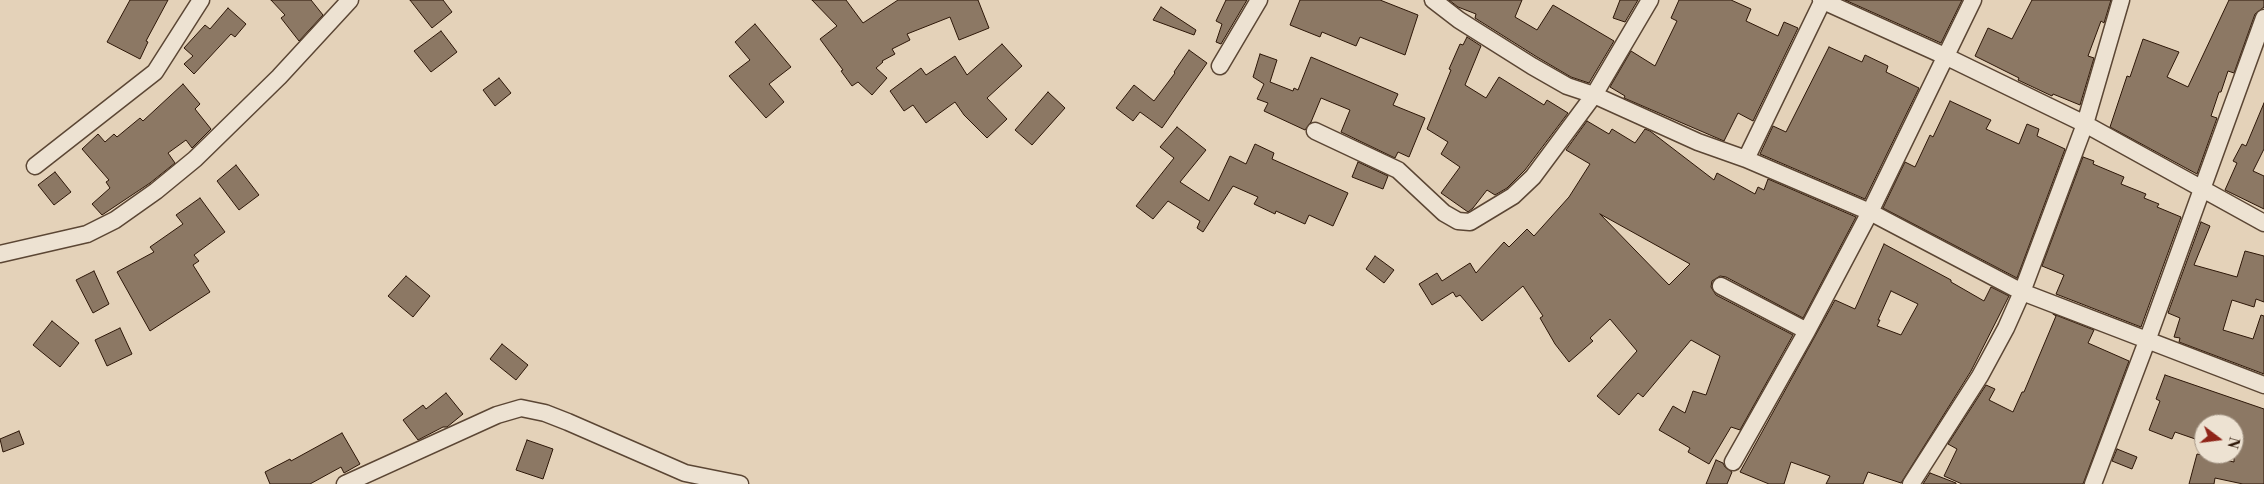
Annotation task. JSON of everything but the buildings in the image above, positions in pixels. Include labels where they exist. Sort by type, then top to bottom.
[{"type":"street","points":[[35,166],[155,72],[201,0]]},
{"type":"street","points":[[0,254],[87,234],[115,220],[156,191],[195,160],[279,77],[350,0]]},
{"type":"street","points":[[1220,66],[1259,0]]},
{"type":"street","points":[[1434,0],[1460,20],[1567,86],[1594,95],[1698,142],[1746,159],[1870,212],[2022,292],[2147,342],[2264,385]]},
{"type":"street","points":[[1315,131],[1398,170],[1444,213],[1458,221],[1470,222],[1513,196],[1533,177],[1594,95],[1650,0]]},
{"type":"street","points":[[1746,159],[1822,0],[1947,57],[2085,124],[2264,223]]},
{"type":"street","points":[[1733,462],[1807,331],[1870,212],[1947,57],[1973,0]]},
{"type":"street","points":[[1911,484],[1980,376],[2006,328],[2022,292],[2085,124],[2121,0]]},
{"type":"street","points":[[2093,484],[2147,342],[2264,18]]},
{"type":"street","points":[[1721,286],[1807,331]]},
{"type":"street","points":[[345,484],[497,415],[521,408],[568,422],[685,473],[740,484]]}]
